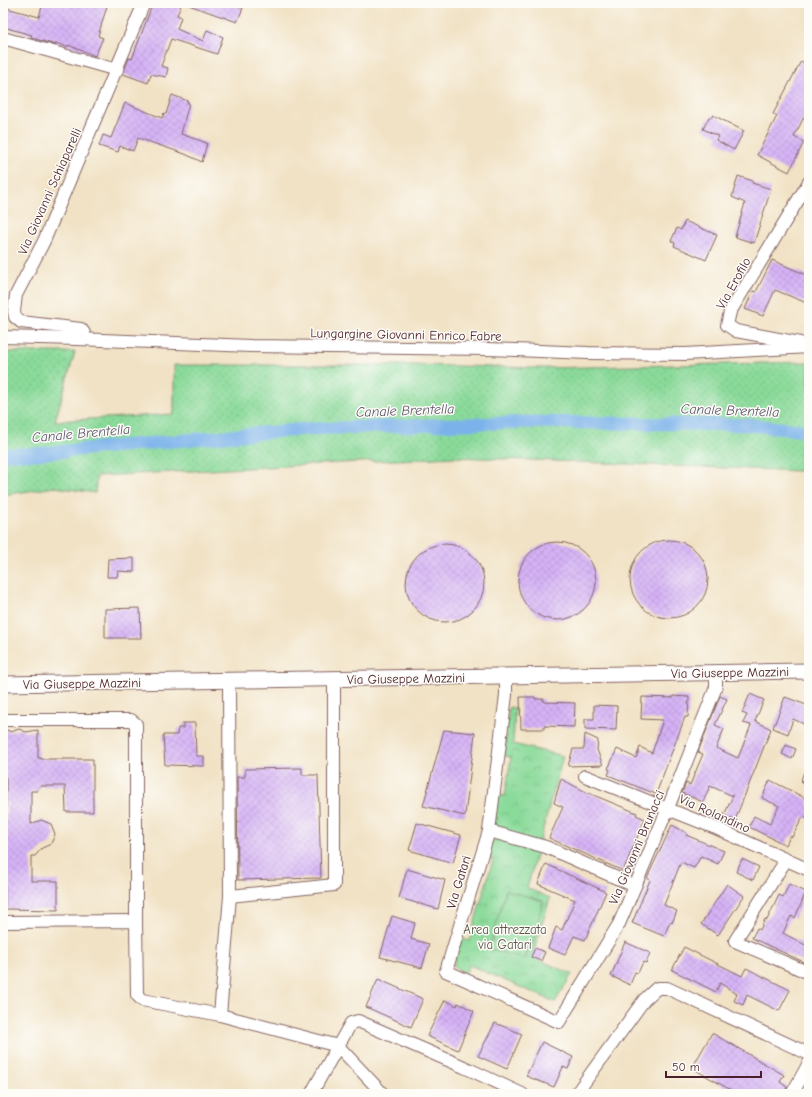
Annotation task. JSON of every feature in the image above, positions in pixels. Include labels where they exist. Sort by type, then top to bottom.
[{"type":"main road","name":"Via Giuseppe Mazzini","points":[[3,684],[809,671]]},
{"type":"street","name":"Via Giovanni Schiaparelli","points":[[85,339],[84,333],[81,329],[21,322],[15,317],[14,311],[16,294],[44,241],[144,3]]},
{"type":"street","points":[[3,38],[116,70]]},
{"type":"street","name":"Via Erofilo","points":[[809,182],[730,312],[727,325],[736,331],[809,346]]},
{"type":"street","name":"Lungargine Giovanni Enrico Fabre","points":[[3,338],[85,339],[251,346],[488,349],[685,354],[809,346]]},
{"type":"street","name":"Via Giovanni Brunacci","points":[[559,1022],[619,924],[668,808],[716,687],[716,673]]},
{"type":"street","name":"Via Gatari","points":[[506,676],[506,695],[493,832],[446,971],[559,1022]]},
{"type":"street","points":[[230,896],[334,885],[334,679]]},
{"type":"street","points":[[220,1015],[230,896],[228,681]]},
{"type":"street","points":[[3,720],[130,720],[136,724],[136,995],[142,1000],[220,1015],[338,1046],[383,1094]]},
{"type":"street","name":"Via Rolandino","points":[[585,776],[668,808],[809,870]]},
{"type":"street","points":[[493,832],[546,847],[635,886]]},
{"type":"street","points":[[786,860],[736,941],[809,973]]},
{"type":"street","points":[[3,922],[136,921]]},
{"type":"street","points":[[576,1094],[644,1000],[657,988],[667,988],[809,1054]]},
{"type":"street","points":[[311,1094],[351,1023],[358,1021],[522,1094]]},
{"type":"street","points":[[792,1094],[809,1063]]},
{"type":"green space","points":[[3,352],[75,352],[55,421],[174,414],[174,365],[416,365],[543,368],[809,362],[809,466],[799,471],[454,457],[97,476],[95,493],[55,487],[3,495]]},
{"type":"green space","name":"Area attrezzata via Gatari","points":[[509,707],[515,708],[513,744],[563,756],[527,888],[550,898],[532,957],[572,974],[555,1002],[469,965],[466,973],[453,967],[461,938],[469,941],[493,860],[485,857],[498,795],[505,796],[511,757],[504,756]]},
{"type":"green space","points":[[506,890],[543,901],[532,945],[530,945],[525,959],[489,949]]},
{"type":"building","points":[[43,3],[101,3],[107,6],[98,36],[103,38],[95,56],[68,45],[67,47],[56,43],[56,45],[31,37],[32,35],[3,27],[3,7],[39,17]]},
{"type":"building","points":[[153,3],[182,3],[177,15],[181,17],[177,29],[203,41],[207,30],[223,37],[217,54],[171,39],[161,66],[168,68],[166,77],[151,74],[148,83],[123,74],[129,58],[132,59]]},
{"type":"building","points":[[227,3],[243,8],[237,22],[186,4]]},
{"type":"building","points":[[801,61],[809,66],[809,107],[794,137],[804,142],[789,172],[757,155],[777,116],[773,114]]},
{"type":"building","points":[[172,95],[188,101],[187,103],[189,103],[181,134],[207,143],[202,162],[185,154],[138,138],[133,151],[120,146],[118,152],[99,146],[103,135],[111,138],[125,103],[162,118],[164,113],[166,114]]},
{"type":"building","points":[[713,115],[744,131],[734,150],[716,140],[718,136],[703,129],[709,117],[711,118]]},
{"type":"building","points":[[738,176],[753,181],[752,183],[771,189],[754,243],[735,237],[745,203],[732,197]]},
{"type":"building","points":[[685,221],[717,235],[706,260],[674,246],[675,243],[671,241],[677,228],[681,230]]},
{"type":"building","points":[[772,260],[809,276],[809,304],[775,290],[763,316],[745,309],[753,291],[756,292]]},
{"type":"building","points":[[661,540],[677,540],[691,546],[702,557],[708,571],[708,587],[702,601],[691,612],[677,618],[661,618],[647,612],[636,601],[630,587],[630,571],[636,557],[647,546]]},
{"type":"building","points":[[549,542],[565,542],[579,548],[590,559],[596,573],[596,589],[590,603],[579,614],[565,620],[549,620],[535,614],[524,603],[518,589],[518,573],[524,559],[535,548]]},
{"type":"building","points":[[437,544],[453,544],[467,550],[478,561],[484,575],[484,591],[478,605],[467,616],[453,622],[437,622],[423,616],[412,605],[406,591],[406,575],[412,561],[423,550]]},
{"type":"building","points":[[134,558],[134,572],[118,571],[117,577],[107,577],[108,559]]},
{"type":"building","points":[[140,608],[141,638],[105,638],[105,609]]},
{"type":"building","points":[[750,694],[764,700],[755,721],[771,729],[735,820],[724,815],[733,796],[710,786],[703,802],[682,793],[686,783],[690,785],[703,754],[698,752],[720,696],[727,699],[715,725],[724,729],[716,748],[738,758],[751,725],[743,723],[747,715],[742,713]]},
{"type":"building","points":[[673,696],[689,697],[688,717],[685,717],[656,794],[608,775],[610,770],[608,769],[617,749],[636,758],[640,747],[652,753],[663,720],[641,719],[642,697],[673,698]]},
{"type":"building","points":[[520,697],[535,697],[535,699],[544,699],[544,702],[575,703],[574,727],[544,726],[544,729],[521,729]]},
{"type":"building","points":[[785,697],[809,706],[806,725],[793,719],[788,734],[773,728]]},
{"type":"building","points":[[594,705],[617,706],[616,730],[585,729],[585,719],[594,719]]},
{"type":"building","points":[[183,723],[195,723],[196,756],[204,756],[204,766],[165,765],[163,735],[177,735],[178,728],[183,728]]},
{"type":"building","points":[[3,728],[11,732],[19,729],[26,732],[38,730],[38,758],[93,759],[93,812],[66,812],[65,786],[40,786],[37,791],[31,791],[31,824],[41,820],[51,824],[55,834],[51,844],[42,848],[35,856],[31,856],[31,881],[58,881],[58,910],[5,909],[5,847],[3,847],[3,822],[6,822],[6,777],[3,778]]},
{"type":"building","points":[[444,730],[475,733],[465,816],[423,806]]},
{"type":"building","points":[[585,734],[598,740],[597,750],[603,765],[568,766],[573,749],[584,749]]},
{"type":"building","points":[[786,745],[796,749],[792,759],[782,754]]},
{"type":"building","points":[[302,768],[302,775],[318,775],[321,878],[238,880],[237,777],[245,777],[245,769]]},
{"type":"building","points":[[561,779],[586,792],[637,813],[636,815],[645,819],[623,871],[549,838],[563,807],[554,803]]},
{"type":"building","points":[[770,780],[809,800],[809,819],[803,817],[792,837],[790,836],[786,845],[749,827],[754,816],[770,824],[779,806],[762,798]]},
{"type":"building","points":[[417,823],[461,835],[453,863],[409,850]]},
{"type":"building","points":[[672,825],[687,833],[686,835],[724,851],[718,864],[701,856],[694,868],[681,862],[664,905],[677,911],[664,936],[632,923],[650,880],[647,878]]},
{"type":"building","points":[[742,859],[759,867],[753,880],[736,872]]},
{"type":"building","points":[[546,864],[606,892],[585,940],[574,936],[565,955],[548,948],[556,927],[562,930],[575,900],[538,884]]},
{"type":"building","points":[[407,869],[445,880],[438,909],[399,898]]},
{"type":"building","points":[[727,884],[744,896],[718,935],[701,924]]},
{"type":"building","points":[[789,884],[806,892],[795,918],[791,916],[783,933],[809,947],[808,964],[752,938],[757,928],[760,930],[765,919],[767,920],[779,895],[783,897]]},
{"type":"building","points":[[392,916],[415,923],[411,939],[429,944],[422,968],[380,957]]},
{"type":"building","points":[[625,942],[650,953],[646,963],[643,962],[638,973],[635,972],[630,985],[611,976]]},
{"type":"building","points":[[684,947],[742,976],[746,968],[790,990],[779,1011],[747,995],[743,1005],[734,1001],[737,994],[720,983],[716,992],[672,970]]},
{"type":"building","points":[[535,948],[545,952],[541,961],[531,957]]},
{"type":"building","points":[[378,979],[423,999],[411,1027],[366,1007]]},
{"type":"building","points":[[445,1000],[457,1006],[458,1003],[474,1011],[458,1050],[427,1036]]},
{"type":"building","points":[[495,1023],[522,1034],[507,1069],[478,1056]]},
{"type":"building","points":[[712,1033],[784,1075],[780,1082],[787,1087],[784,1094],[738,1094],[692,1068]]},
{"type":"building","points":[[542,1042],[573,1057],[568,1069],[563,1067],[554,1087],[526,1076]]},
{"type":"waterway","name":"Canale Brentella","points":[[3,454],[34,454],[306,429],[528,422],[751,425],[809,431]]}]
